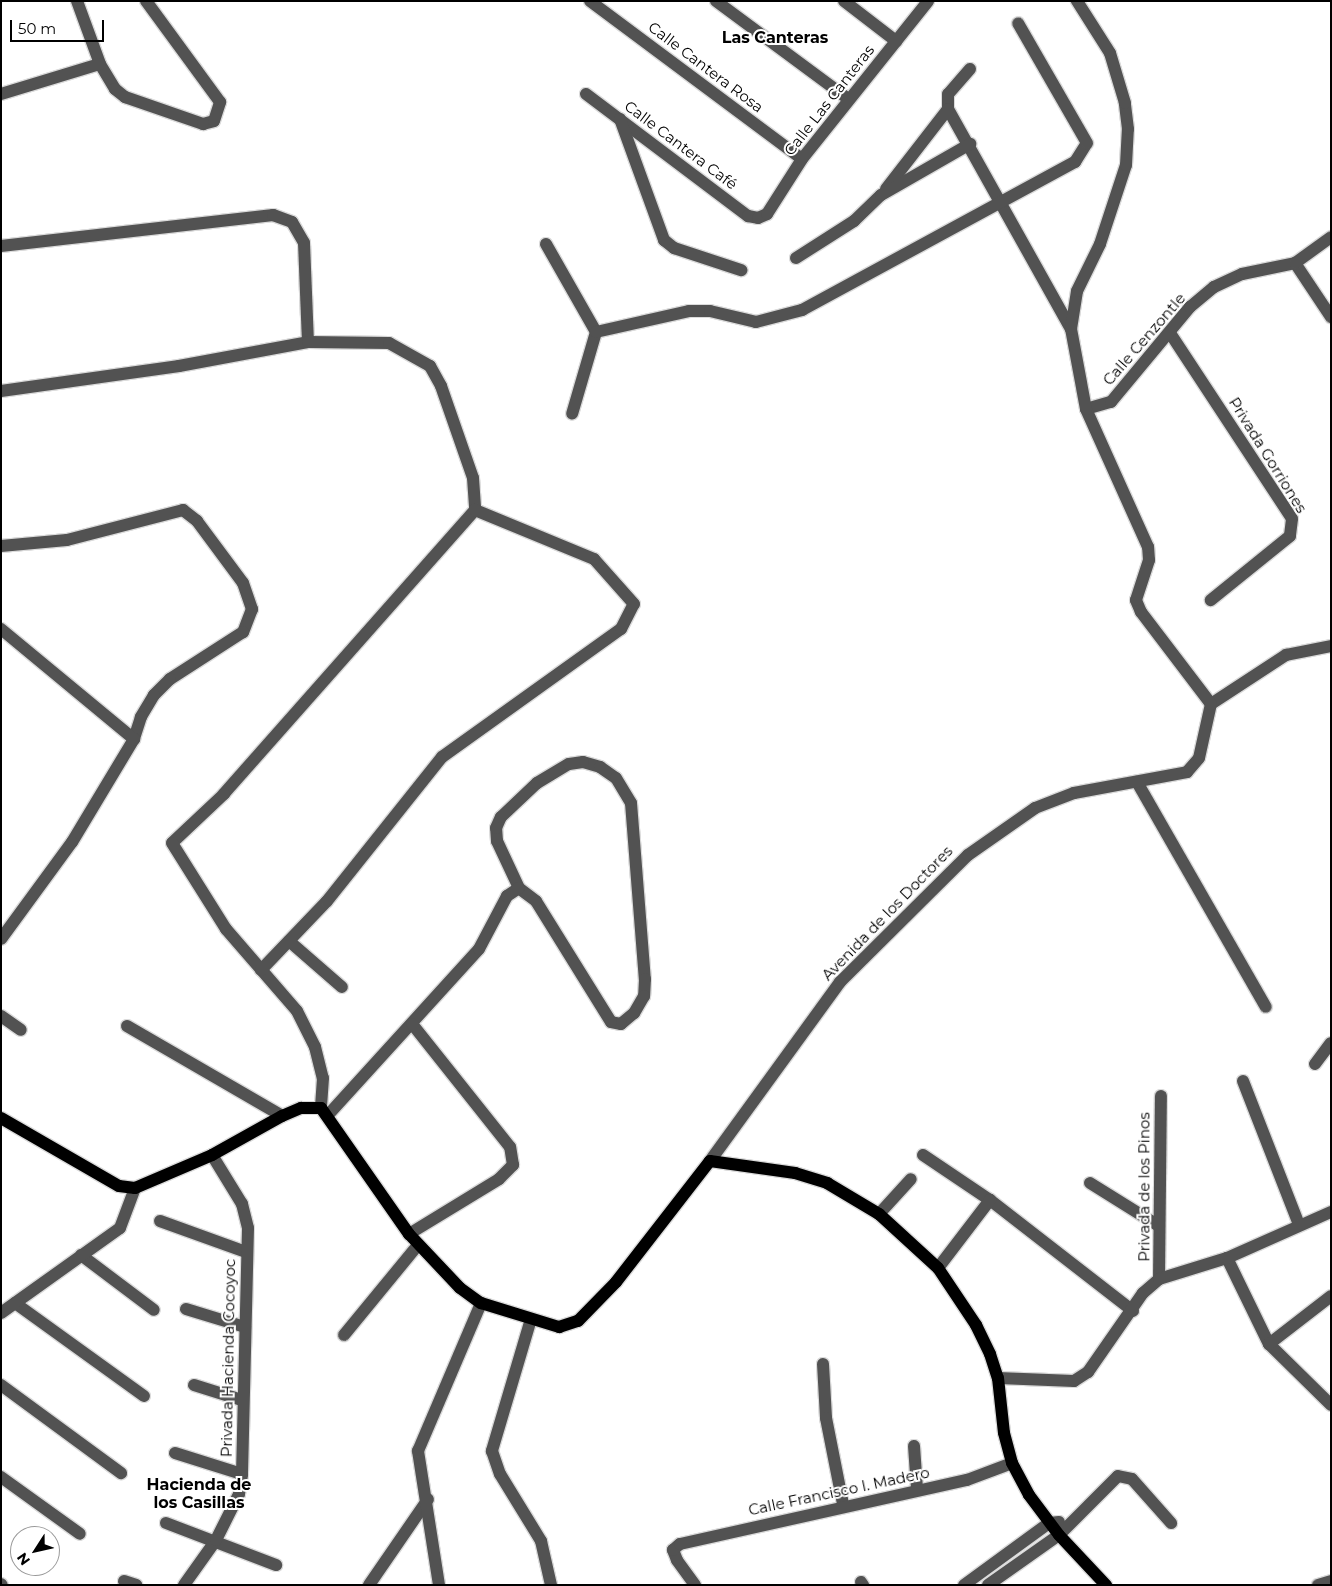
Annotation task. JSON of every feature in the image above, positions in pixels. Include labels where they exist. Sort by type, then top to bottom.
[{"type":"main road","points":[[1,1118],[119,1186],[135,1188],[212,1155],[282,1116],[301,1108],[325,1112]]},
{"type":"main road","name":"Avenida de los Doctores","points":[[325,1112],[409,1234],[460,1288],[482,1303],[559,1327],[578,1321],[616,1282],[710,1161]]},
{"type":"main road","points":[[710,1161],[795,1173],[827,1183],[880,1214],[938,1268],[976,1325],[998,1378],[1004,1434],[1012,1463],[1049,1523],[1105,1585]]},
{"type":"street","points":[[77,1],[100,64],[115,89],[125,97],[203,124],[218,114],[220,102],[146,1]]},
{"type":"street","name":"Calle Cantera Rosa","points":[[590,1],[802,158]]},
{"type":"street","points":[[716,1],[847,98]]},
{"type":"street","points":[[844,1],[896,41]]},
{"type":"street","name":"Calle Las Canteras","points":[[758,218],[767,214],[802,158],[847,98],[928,1]]},
{"type":"street","points":[[1071,329],[1077,291],[1100,244],[1126,165],[1128,128],[1125,102],[1110,53],[1078,1]]},
{"type":"street","points":[[596,332],[689,311],[710,311],[756,322],[776,319],[802,310],[1075,162],[1087,143],[1018,23]]},
{"type":"street","points":[[1,94],[100,64]]},
{"type":"street","points":[[970,69],[948,94],[948,108],[970,144],[1071,329],[1086,410],[1148,547],[1146,573],[1137,588],[1141,612],[1211,704],[1286,655],[1331,646]]},
{"type":"street","name":"Calle Cantera Café","points":[[586,94],[748,216],[758,218]]},
{"type":"street","points":[[796,258],[854,221],[882,195],[948,108]]},
{"type":"street","points":[[620,119],[664,240],[674,248],[741,270]]},
{"type":"street","points":[[882,195],[970,144]]},
{"type":"street","points":[[1,246],[273,215],[292,222],[304,243],[308,342]]},
{"type":"street","name":"Calle Cenzontle","points":[[1086,410],[1111,402],[1190,307],[1214,287],[1242,274],[1295,263],[1331,237]]},
{"type":"street","points":[[546,244],[596,332],[572,414]]},
{"type":"street","points":[[1295,263],[1331,317]]},
{"type":"street","name":"Privada Gorriones","points":[[1170,333],[1292,519],[1290,536],[1211,600]]},
{"type":"street","points":[[1,391],[179,366],[308,342],[389,343],[430,366],[441,386],[473,478],[475,510],[224,794],[172,843],[226,929],[296,1011],[315,1047],[323,1078],[325,1112]]},
{"type":"street","points":[[1,546],[67,540],[183,510],[197,521],[242,583],[252,609],[243,632],[170,679],[141,717],[134,739],[72,842],[1,939]]},
{"type":"street","points":[[261,970],[327,901],[442,757],[620,628],[634,604],[594,559],[475,510]]},
{"type":"street","points":[[1,628],[134,739]]},
{"type":"street","name":"Avenida de los Doctores","points":[[710,1161],[840,982],[968,855],[1035,808],[1074,792],[1187,772],[1199,758],[1211,704]]},
{"type":"street","points":[[583,762],[600,767],[616,778],[631,803],[644,979],[644,996],[634,1013],[620,1024],[611,1022],[536,901],[519,888],[497,841],[496,828],[501,817],[536,783],[569,764],[583,762]]},
{"type":"street","points":[[1136,782],[1266,1007]]},
{"type":"street","points":[[325,1112],[412,1024],[479,949],[507,896],[519,888]]},
{"type":"street","points":[[288,941],[342,987]]},
{"type":"street","points":[[1,1016],[21,1030]]},
{"type":"street","points":[[409,1234],[499,1179],[513,1165],[510,1147],[412,1024]]},
{"type":"street","points":[[127,1026],[282,1116]]},
{"type":"street","points":[[1315,1064],[1331,1043]]},
{"type":"street","points":[[1243,1081],[1299,1225]]},
{"type":"street","name":"Privada de los Pinos","points":[[1159,1279],[1161,1096]]},
{"type":"street","name":"Privada Hacienda Cocoyoc","points":[[184,1585],[216,1540],[239,1494],[242,1474],[242,1400],[248,1228],[242,1204],[212,1155]]},
{"type":"street","points":[[923,1156],[990,1200],[1132,1311]]},
{"type":"street","points":[[880,1214],[911,1179]]},
{"type":"street","points":[[1090,1183],[1159,1226]]},
{"type":"street","points":[[1,1313],[120,1228],[135,1188]]},
{"type":"street","points":[[938,1268],[990,1200]]},
{"type":"street","points":[[998,1378],[1074,1381],[1088,1372],[1143,1293],[1159,1279],[1227,1258],[1331,1212]]},
{"type":"street","points":[[160,1221],[246,1252]]},
{"type":"street","points":[[344,1335],[418,1245]]},
{"type":"street","points":[[81,1255],[154,1310]]},
{"type":"street","points":[[1227,1258],[1269,1344],[1331,1405]]},
{"type":"street","points":[[1269,1344],[1331,1296]]},
{"type":"street","points":[[15,1302],[144,1396]]},
{"type":"street","points":[[439,1585],[428,1499],[418,1451],[482,1303]]},
{"type":"street","points":[[186,1309],[245,1327]]},
{"type":"street","points":[[532,1319],[492,1451],[500,1474],[542,1541],[551,1585]]},
{"type":"street","points":[[823,1364],[826,1418],[843,1504]]},
{"type":"street","points":[[1,1385],[121,1474]]},
{"type":"street","points":[[194,1385],[242,1400]]},
{"type":"street","points":[[914,1446],[916,1489]]},
{"type":"street","points":[[175,1453],[242,1474]]},
{"type":"street","name":"Calle Francisco I. Madero","points":[[696,1585],[673,1550],[680,1544],[843,1504],[967,1480],[1012,1463]]},
{"type":"street","points":[[988,1585],[1059,1535],[1071,1520],[1118,1476],[1126,1476],[1172,1523]]},
{"type":"street","points":[[1,1477],[80,1534]]},
{"type":"street","points":[[370,1585],[428,1499]]},
{"type":"street","points":[[964,1585],[1049,1523],[1071,1520]]},
{"type":"street","points":[[166,1523],[216,1540],[276,1565]]},
{"type":"district","name":"Las Canteras","points":[[775,38]]},
{"type":"district","name":"Hacienda de los Casillas","points":[[199,1494]]}]
